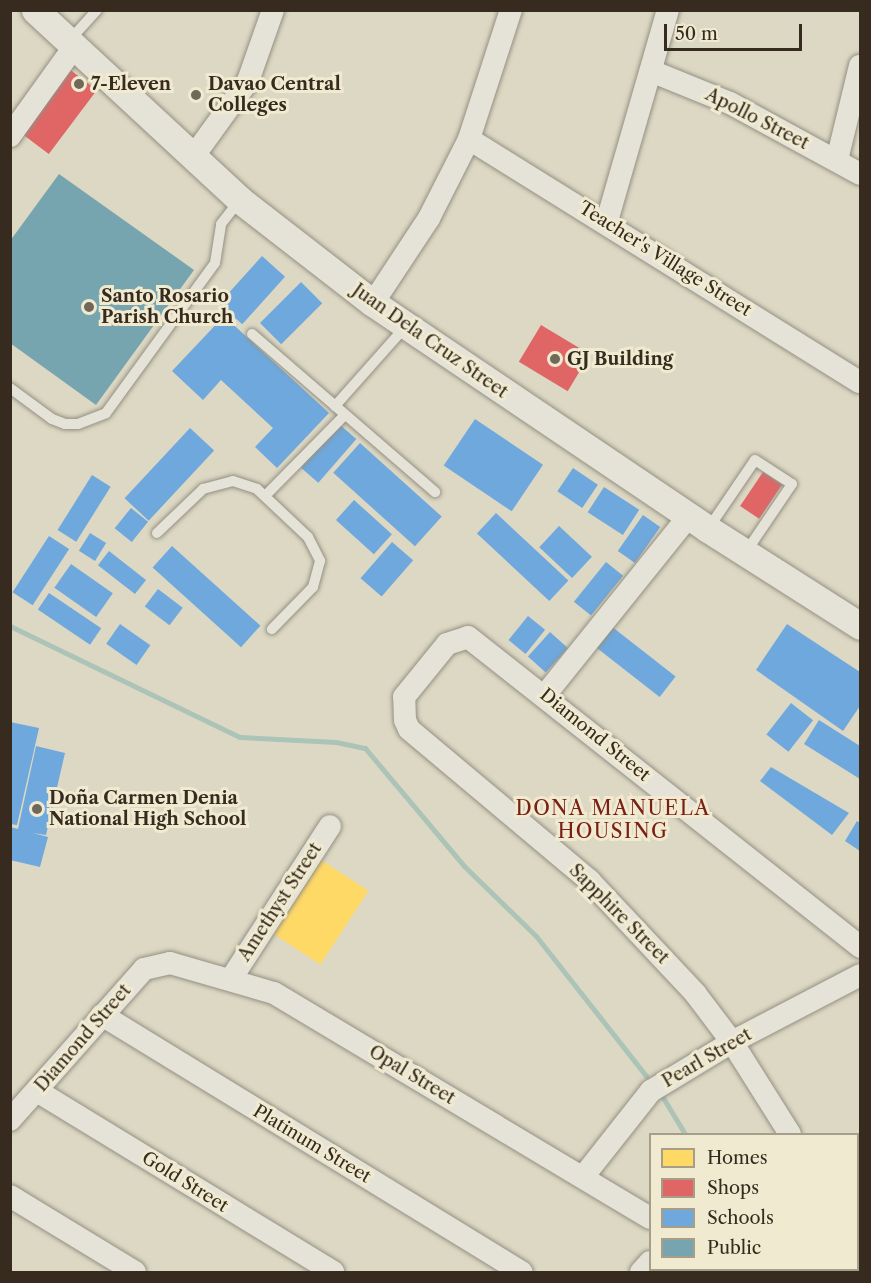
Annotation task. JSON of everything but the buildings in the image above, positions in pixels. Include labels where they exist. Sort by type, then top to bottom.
[{"type":"street","name":"Juan Dela Cruz Street","points":[[35,10],[240,200],[373,303],[699,522],[861,626]]},
{"type":"street","points":[[193,157],[248,81],[273,10]]},
{"type":"street","points":[[373,303],[429,218],[469,139],[511,10]]},
{"type":"street","points":[[607,221],[668,10]]},
{"type":"street","points":[[10,136],[71,45]]},
{"type":"street","points":[[837,160],[861,66]]},
{"type":"street","name":"Apollo Street","points":[[651,71],[730,103],[861,174]]},
{"type":"street","name":"Teacher's Village Street","points":[[469,139],[607,221],[861,382]]},
{"type":"street","points":[[545,695],[699,522]]},
{"type":"street","name":"Diamond Street","points":[[409,729],[403,708],[404,698],[447,644],[468,637],[545,695],[861,947]]},
{"type":"street","name":"Sapphire Street","points":[[409,729],[590,881],[695,993],[732,1042],[789,1133]]},
{"type":"street","name":"Amethyst Street","points":[[231,979],[330,825]]},
{"type":"street","name":"Diamond Street","points":[[10,1120],[144,969],[160,963]]},
{"type":"street","name":"Opal Street","points":[[160,963],[231,979],[274,993],[649,1217]]},
{"type":"street","name":"Pearl Street","points":[[583,1177],[651,1091],[732,1042],[861,975]]},
{"type":"street","name":"Platinum Street","points":[[102,1015],[522,1272]]},
{"type":"street","name":"Gold Street","points":[[37,1091],[333,1272]]},
{"type":"street","points":[[10,1196],[135,1272]]},
{"type":"lane","points":[[71,45],[97,10]]},
{"type":"lane","points":[[10,388],[52,419],[65,424],[93,420],[106,413],[215,263],[220,225],[240,200]]},
{"type":"lane","points":[[335,406],[406,326]]},
{"type":"lane","points":[[252,334],[435,492]]},
{"type":"lane","points":[[265,496],[345,415]]},
{"type":"lane","points":[[699,522],[754,460],[792,484],[746,553]]},
{"type":"lane","points":[[157,533],[190,498],[219,483],[247,483],[265,496],[308,537],[320,561],[313,587],[272,629]]},
{"type":"waterway","points":[[10,626],[240,737],[336,742],[365,748],[464,866],[536,936],[646,1076]]},
{"type":"waterway","points":[[662,1096],[684,1133]]},
{"type":"place","name":"7-Eleven","points":[[79,84]]},
{"type":"place","name":"Davao Central Colleges","points":[[196,95]]},
{"type":"place","name":"Santo Rosario Parish Church","points":[[89,307]]},
{"type":"place","name":"GJ Building","points":[[555,359]]},
{"type":"place","name":"Doña Carmen Denia National High School","points":[[37,809]]},
{"type":"district","name":"DONA MANUELA HOUSING","points":[[613,820]]}]
